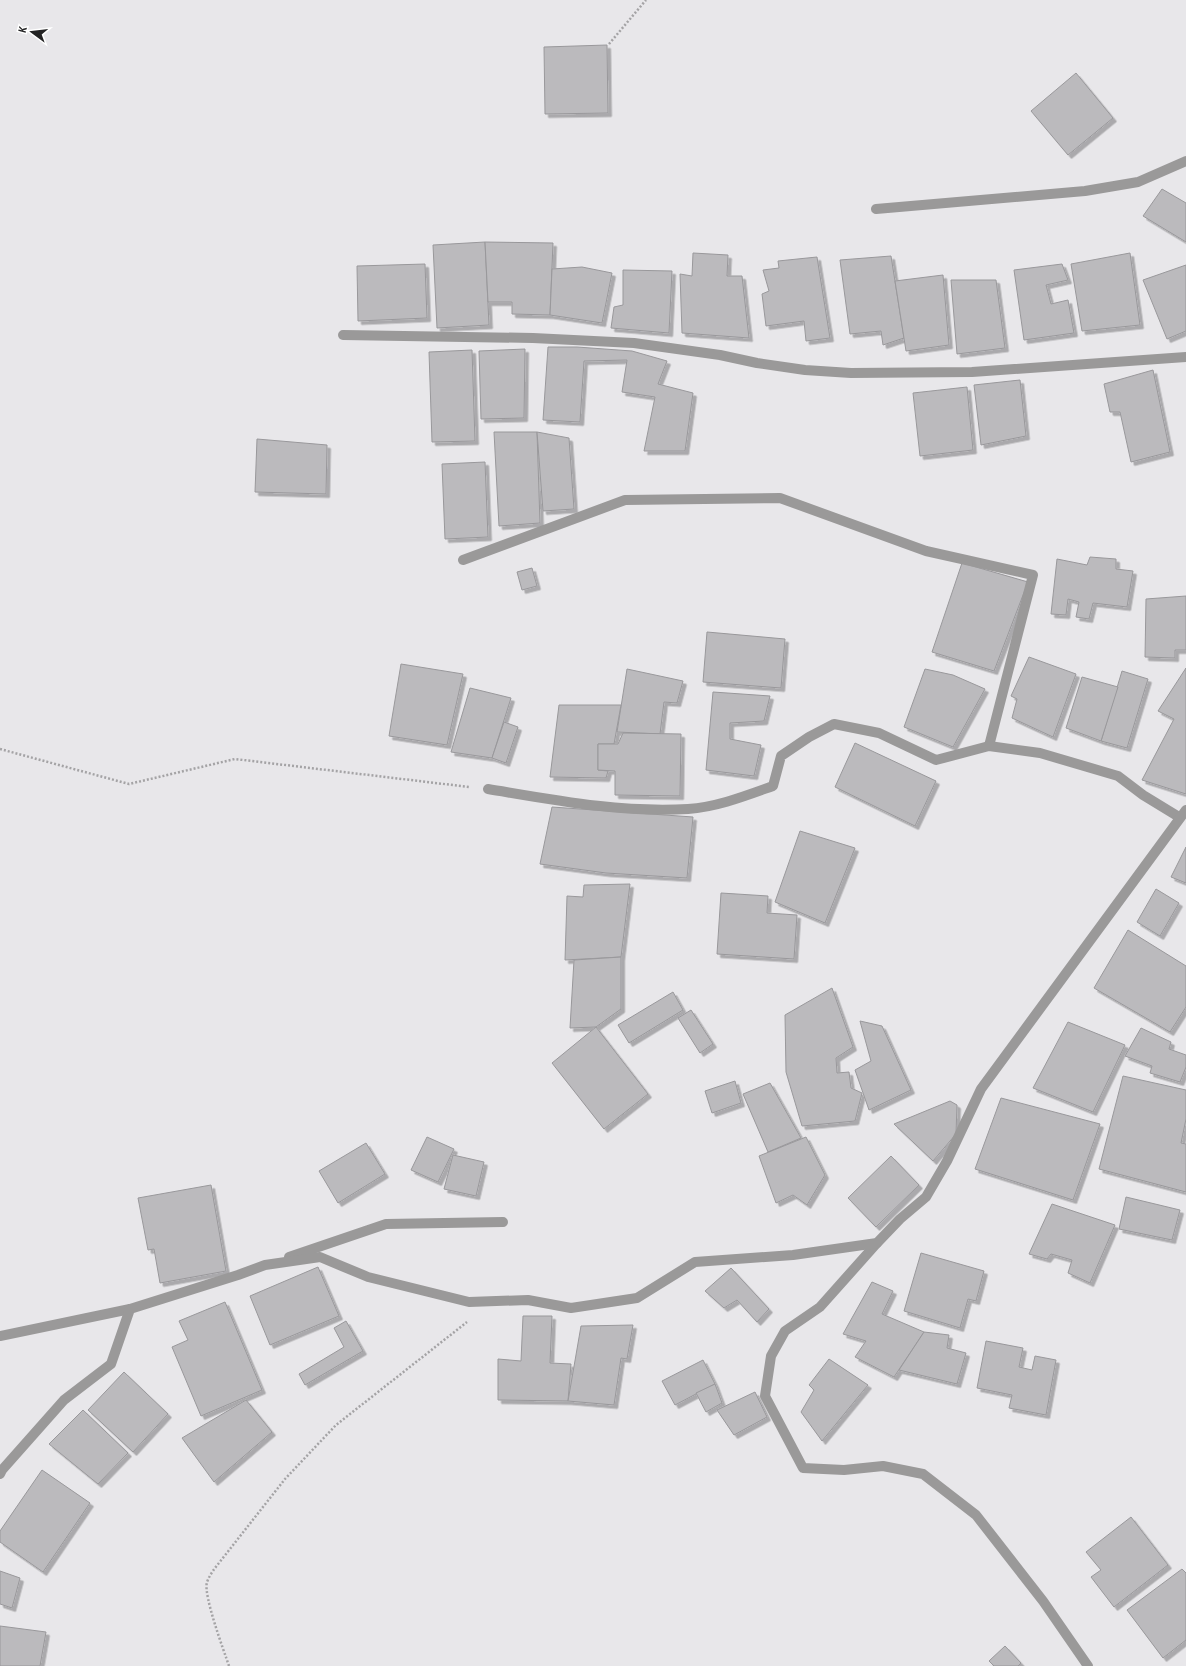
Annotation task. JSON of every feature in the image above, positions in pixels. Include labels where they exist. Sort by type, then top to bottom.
[{"type":"street","points":[[876,209],[1085,191],[1138,182],[1186,161]]},
{"type":"street","points":[[343,335],[533,338],[634,343],[720,355],[757,363],[805,370],[851,373],[972,372],[1186,357]]},
{"type":"street","points":[[463,560],[625,500],[780,498],[926,551],[1033,575],[989,746]]},
{"type":"street","points":[[488,789],[582,805],[644,809],[689,809],[732,800],[773,786],[781,756],[809,737],[834,724],[879,733],[936,760],[989,746],[1040,754],[1118,776],[1143,795],[1182,814],[981,1089],[947,1161],[926,1197],[900,1219],[820,1307],[785,1331],[771,1356],[765,1396],[803,1468],[844,1470],[883,1466],[923,1474],[976,1515],[1043,1602],[1088,1666]]},
{"type":"street","points":[[0,1336],[130,1309],[238,1275],[386,1224],[503,1222]]},
{"type":"street","points":[[264,1265],[320,1257],[368,1277],[469,1302],[528,1300],[571,1308],[637,1298],[695,1262],[793,1254],[877,1243]]},
{"type":"street","points":[[0,1474],[64,1400],[111,1364],[130,1309]]},
{"type":"path","points":[[609,44],[646,0]]},
{"type":"path","points":[[0,749],[129,784],[235,759],[488,789]]},
{"type":"path","points":[[229,1666],[215,1622],[207,1583],[221,1558],[285,1479],[336,1426],[492,1302]]},
{"type":"building","points":[[607,45],[608,113],[545,114],[544,47]]},
{"type":"building","points":[[1076,73],[1113,118],[1068,155],[1031,111]]},
{"type":"building","points":[[1162,189],[1186,203],[1186,242],[1143,216]]},
{"type":"building","points":[[485,242],[489,325],[437,328],[433,245]]},
{"type":"building","points":[[485,242],[553,243],[550,315],[512,314],[512,302],[488,302]]},
{"type":"building","points":[[693,253],[728,255],[727,276],[742,276],[749,338],[682,333],[680,274],[692,276]]},
{"type":"building","points":[[1130,253],[1140,325],[1082,331],[1071,264]]},
{"type":"building","points":[[891,256],[904,338],[883,345],[881,331],[850,334],[840,260]]},
{"type":"building","points":[[817,257],[830,338],[806,341],[804,321],[766,326],[762,294],[769,291],[763,270],[779,268],[778,261]]},
{"type":"building","points":[[425,264],[427,318],[358,321],[357,266]]},
{"type":"building","points":[[1062,264],[1068,280],[1046,285],[1051,304],[1068,300],[1074,333],[1024,340],[1014,270]]},
{"type":"building","points":[[1186,265],[1186,331],[1167,339],[1143,280]]},
{"type":"building","points":[[582,267],[612,273],[602,323],[550,315],[552,269]]},
{"type":"building","points":[[623,270],[672,271],[669,333],[611,328],[614,307],[623,305]]},
{"type":"building","points":[[943,275],[949,345],[906,351],[895,281]]},
{"type":"building","points":[[951,280],[996,280],[1005,348],[957,354]]},
{"type":"building","points":[[548,347],[577,347],[632,351],[667,361],[658,384],[693,393],[685,451],[644,451],[655,397],[622,392],[627,360],[584,361],[580,422],[543,420]]},
{"type":"building","points":[[525,349],[524,418],[481,419],[479,351]]},
{"type":"building","points":[[472,350],[475,441],[432,442],[429,352]]},
{"type":"building","points":[[1153,370],[1170,452],[1131,462],[1120,412],[1110,412],[1104,384]]},
{"type":"building","points":[[1020,380],[1026,436],[981,445],[974,385]]},
{"type":"building","points":[[967,387],[973,450],[920,456],[913,393]]},
{"type":"building","points":[[494,432],[537,432],[540,523],[499,526]]},
{"type":"building","points":[[537,432],[569,438],[574,509],[543,511]]},
{"type":"building","points":[[257,439],[327,445],[326,494],[255,492]]},
{"type":"building","points":[[485,462],[488,537],[445,539],[442,464]]},
{"type":"building","points":[[1090,557],[1116,559],[1116,569],[1133,571],[1127,607],[1093,603],[1089,619],[1076,617],[1079,602],[1068,599],[1066,615],[1051,614],[1057,559],[1087,565]]},
{"type":"building","points":[[962,563],[1028,582],[994,671],[932,652]]},
{"type":"building","points":[[532,568],[537,586],[522,590],[517,572]]},
{"type":"building","points":[[1186,596],[1186,650],[1175,650],[1175,658],[1145,657],[1146,599]]},
{"type":"building","points":[[707,632],[785,639],[781,688],[703,682]]},
{"type":"building","points":[[1029,657],[1076,674],[1053,737],[1012,718],[1017,699],[1011,696]]},
{"type":"building","points":[[401,664],[463,674],[447,745],[389,736]]},
{"type":"building","points":[[1186,668],[1186,794],[1142,780],[1174,719],[1158,711]]},
{"type":"building","points":[[627,669],[683,681],[677,703],[664,702],[660,734],[617,732]]},
{"type":"building","points":[[925,669],[953,675],[985,689],[953,747],[904,727]]},
{"type":"building","points":[[1122,671],[1148,679],[1127,748],[1101,741]]},
{"type":"building","points":[[1082,677],[1118,687],[1101,741],[1066,728]]},
{"type":"building","points":[[470,688],[511,698],[492,758],[451,752]]},
{"type":"building","points":[[713,692],[770,696],[764,721],[730,723],[730,739],[761,745],[754,776],[706,770]]},
{"type":"building","points":[[559,705],[621,705],[614,744],[598,744],[598,770],[608,771],[606,778],[550,777]]},
{"type":"building","points":[[504,722],[518,727],[506,763],[492,758]]},
{"type":"building","points":[[623,733],[681,734],[680,796],[615,795],[615,771],[598,770],[598,744],[618,744]]},
{"type":"building","points":[[855,743],[936,781],[915,826],[835,787]]},
{"type":"building","points":[[552,807],[693,817],[687,878],[606,873],[540,864]]},
{"type":"building","points":[[800,831],[855,848],[825,923],[775,902]]},
{"type":"building","points":[[1186,847],[1186,883],[1171,877]]},
{"type":"building","points":[[630,884],[621,957],[565,960],[567,896],[583,897],[584,885]]},
{"type":"building","points":[[1156,889],[1179,903],[1160,936],[1137,922]]},
{"type":"building","points":[[721,893],[768,896],[767,913],[797,915],[794,959],[717,954]]},
{"type":"building","points":[[1128,930],[1186,966],[1186,1007],[1170,1032],[1094,988]]},
{"type":"building","points":[[621,957],[621,1009],[596,1027],[570,1028],[574,960]]},
{"type":"building","points":[[832,988],[853,1047],[836,1058],[837,1073],[849,1072],[851,1088],[862,1093],[855,1121],[802,1126],[786,1072],[785,1015]]},
{"type":"building","points":[[673,992],[683,1010],[629,1043],[618,1025]]},
{"type":"building","points":[[691,1010],[713,1044],[700,1053],[678,1018]]},
{"type":"building","points":[[860,1021],[882,1026],[911,1090],[869,1110],[855,1070],[871,1061]]},
{"type":"building","points":[[1068,1022],[1125,1045],[1093,1112],[1033,1088]]},
{"type":"building","points":[[596,1027],[648,1094],[604,1129],[552,1063]]},
{"type":"building","points":[[1141,1028],[1171,1042],[1169,1049],[1186,1055],[1186,1067],[1180,1082],[1150,1073],[1152,1066],[1125,1056]]},
{"type":"building","points":[[1123,1076],[1186,1090],[1186,1119],[1181,1143],[1186,1144],[1186,1192],[1099,1169]]},
{"type":"building","points":[[735,1081],[741,1103],[712,1113],[705,1091]]},
{"type":"building","points":[[770,1083],[801,1138],[768,1152],[743,1094]]},
{"type":"building","points":[[1001,1098],[1100,1124],[1073,1200],[975,1169]]},
{"type":"building","points":[[950,1101],[957,1105],[956,1134],[933,1161],[894,1124]]},
{"type":"building","points":[[427,1137],[454,1149],[438,1182],[411,1170]]},
{"type":"building","points":[[806,1137],[825,1175],[807,1205],[793,1195],[776,1203],[759,1156]]},
{"type":"building","points":[[366,1143],[385,1174],[338,1203],[319,1171]]},
{"type":"building","points":[[453,1155],[484,1162],[476,1196],[444,1189]]},
{"type":"building","points":[[891,1156],[919,1185],[876,1227],[848,1198]]},
{"type":"building","points":[[211,1185],[226,1271],[160,1283],[154,1249],[148,1250],[138,1198]]},
{"type":"building","points":[[1126,1197],[1180,1210],[1172,1240],[1119,1229]]},
{"type":"building","points":[[1052,1204],[1115,1225],[1090,1283],[1068,1273],[1072,1260],[1051,1254],[1047,1259],[1029,1254]]},
{"type":"building","points":[[921,1253],[984,1271],[976,1301],[968,1299],[960,1328],[904,1311]]},
{"type":"building","points":[[318,1267],[339,1316],[270,1345],[250,1296]]},
{"type":"building","points":[[731,1268],[769,1309],[757,1322],[737,1300],[724,1308],[705,1291]]},
{"type":"building","points":[[872,1282],[893,1291],[882,1314],[924,1332],[894,1377],[855,1357],[866,1341],[843,1334]]},
{"type":"building","points":[[225,1302],[262,1390],[201,1416],[172,1347],[188,1340],[179,1321]]},
{"type":"building","points":[[523,1316],[552,1316],[550,1363],[571,1364],[568,1401],[498,1400],[498,1359],[521,1361]]},
{"type":"building","points":[[346,1321],[363,1351],[305,1385],[299,1374],[344,1347],[334,1328]]},
{"type":"building","points":[[633,1325],[627,1359],[621,1358],[614,1405],[568,1401],[581,1326]]},
{"type":"building","points":[[924,1332],[949,1335],[947,1348],[966,1353],[957,1384],[899,1370]]},
{"type":"building","points":[[986,1341],[1023,1348],[1019,1367],[1032,1370],[1035,1356],[1056,1360],[1046,1415],[1009,1408],[1012,1395],[977,1388]]},
{"type":"building","points":[[829,1359],[868,1385],[822,1441],[801,1412],[814,1390],[809,1385]]},
{"type":"building","points":[[703,1360],[715,1384],[675,1405],[662,1381]]},
{"type":"building","points":[[124,1372],[168,1414],[133,1452],[88,1410]]},
{"type":"building","points":[[715,1384],[722,1403],[706,1412],[696,1393]]},
{"type":"building","points":[[755,1392],[767,1417],[734,1435],[717,1410]]},
{"type":"building","points":[[246,1400],[272,1432],[214,1482],[182,1438]]},
{"type":"building","points":[[83,1410],[128,1453],[98,1484],[49,1444]]},
{"type":"building","points":[[42,1470],[90,1503],[43,1572],[0,1542],[0,1531]]},
{"type":"building","points":[[1131,1517],[1168,1565],[1114,1607],[1091,1577],[1101,1570],[1086,1552]]},
{"type":"building","points":[[1182,1569],[1186,1573],[1186,1640],[1163,1658],[1127,1610]]},
{"type":"building","points":[[0,1571],[20,1578],[12,1608],[0,1604]]},
{"type":"building","points":[[0,1626],[46,1632],[40,1666],[0,1666]]},
{"type":"building","points":[[1005,1646],[1021,1663],[1018,1666],[994,1666],[989,1661]]}]
